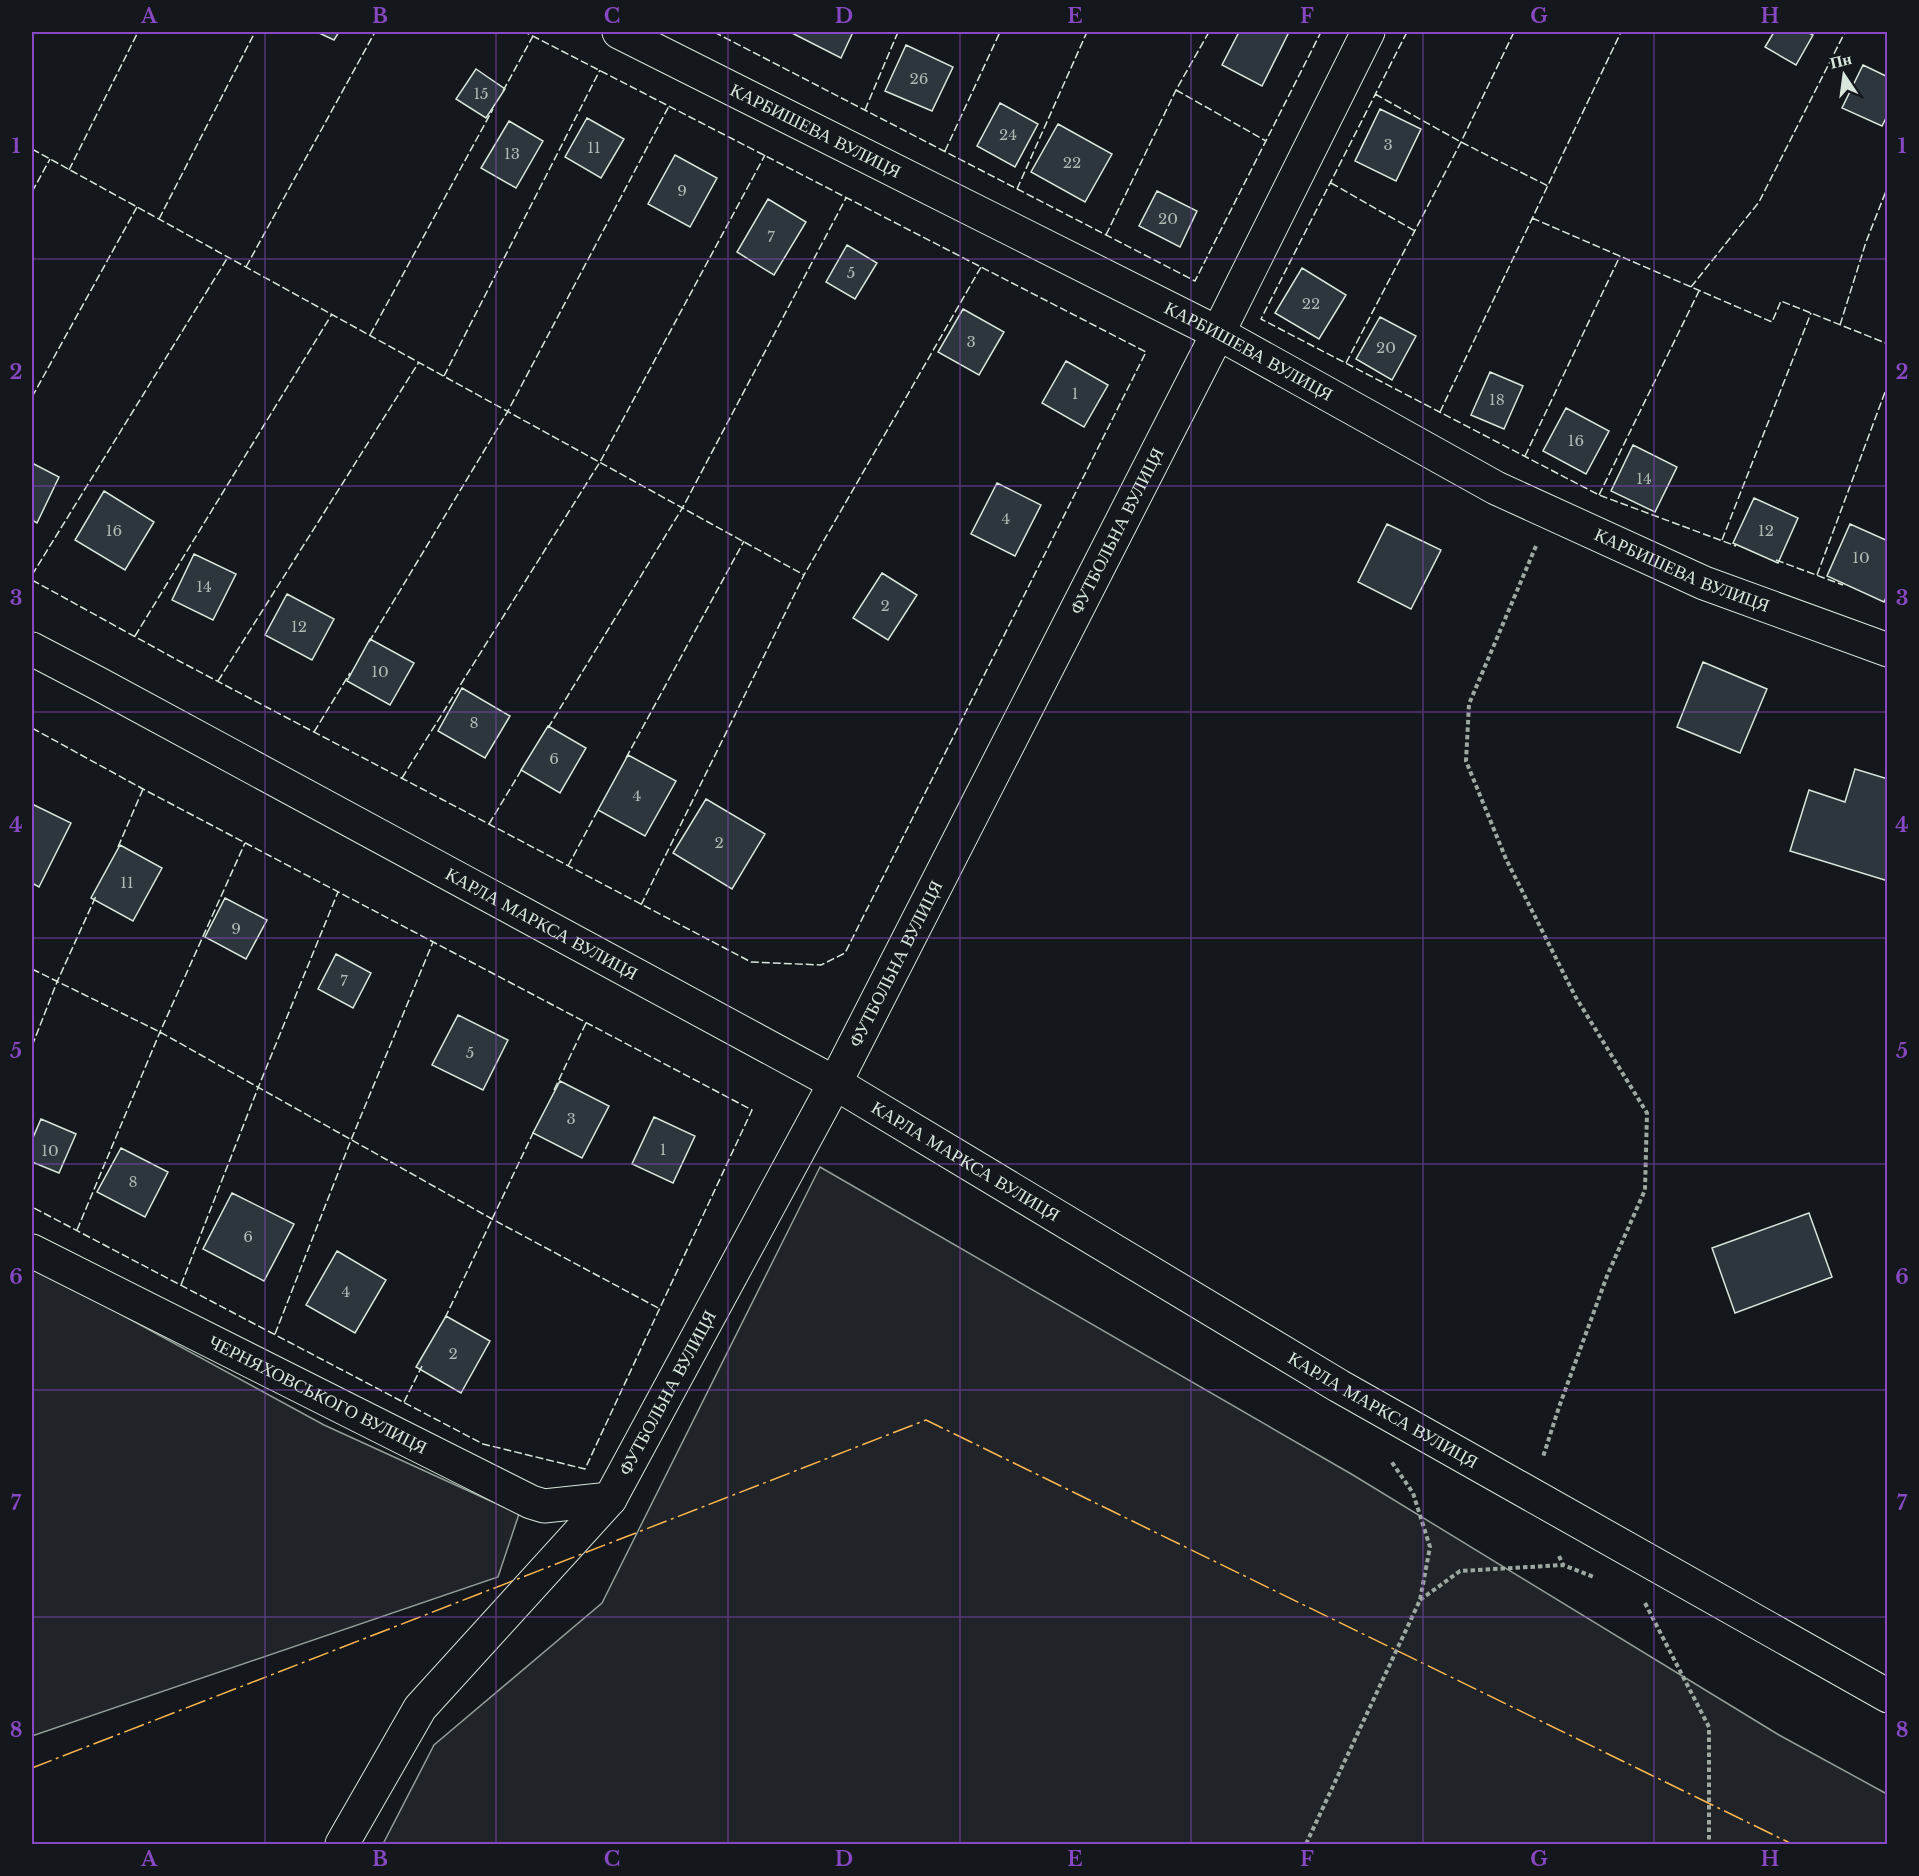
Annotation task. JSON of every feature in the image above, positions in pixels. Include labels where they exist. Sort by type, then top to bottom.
[{"type":"street","name":"КАРБИШЕВА ВУЛИЦЯ","points":[[619,32],[1218,333],[1496,488],[1704,583],[1887,650]]},
{"type":"street","name":"ФУТБОЛЬНА ВУЛИЦЯ","points":[[342,1845],[420,1708],[610,1499],[835,1083],[1218,333],[1368,32]]},
{"type":"street","name":"КАРЛА МАРКСА ВУЛИЦЯ","points":[[32,649],[835,1083],[1339,1386],[1887,1696]]},
{"type":"street","name":"ЧЕРНЯХОВСЬКОГО ВУЛИЦЯ","points":[[32,1251],[531,1502],[544,1506],[610,1499]]},
{"type":"path","points":[[1531,1495],[1558,1407],[1607,1276],[1645,1190],[1647,1113],[1575,996],[1506,859],[1466,761],[1469,704],[1550,512]]},
{"type":"path","points":[[1306,1845],[1420,1600],[1430,1547],[1413,1493],[1386,1454]]},
{"type":"path","points":[[1420,1600],[1460,1571],[1563,1565],[1596,1578]]},
{"type":"path","points":[[1641,1596],[1709,1727],[1709,1845]]},
{"type":"shaded area","points":[[820,1167],[1353,1475],[1779,1735],[1887,1794],[1887,1844],[383,1844],[434,1745],[602,1603]]},
{"type":"shaded area","points":[[32,1266],[324,1425],[519,1514],[498,1577],[32,1736]]},
{"type":"building","points":[[317,32],[339,32],[334,40]]},
{"type":"building","points":[[790,32],[853,32],[841,58]]},
{"type":"building","points":[[1239,32],[1289,32],[1262,86],[1222,65]]},
{"type":"building","points":[[1774,32],[1807,32],[1813,35],[1796,65],[1765,47]]},
{"type":"building","points":[[906,45],[953,67],[932,111],[885,91]]},
{"type":"building","points":[[1863,65],[1888,77],[1888,114],[1882,126],[1842,108]]},
{"type":"building","points":[[476,69],[505,89],[486,118],[456,99]]},
{"type":"building","points":[[1000,103],[1038,124],[1015,167],[977,146]]},
{"type":"building","points":[[1380,109],[1421,129],[1396,181],[1355,161]]},
{"type":"building","points":[[587,118],[624,139],[601,178],[565,157]]},
{"type":"building","points":[[509,121],[543,141],[516,188],[481,168]]},
{"type":"building","points":[[1058,124],[1112,154],[1085,202],[1031,172]]},
{"type":"building","points":[[675,155],[717,178],[690,227],[648,204]]},
{"type":"building","points":[[1157,191],[1197,211],[1180,247],[1139,226]]},
{"type":"building","points":[[768,199],[806,222],[774,275],[737,252]]},
{"type":"building","points":[[847,245],[877,263],[855,299],[826,282]]},
{"type":"building","points":[[1302,268],[1346,295],[1319,339],[1275,313]]},
{"type":"building","points":[[963,309],[1004,332],[979,375],[938,352]]},
{"type":"building","points":[[1380,317],[1416,336],[1392,380],[1356,359]]},
{"type":"building","points":[[1066,361],[1108,385],[1084,427],[1042,403]]},
{"type":"building","points":[[1490,372],[1523,386],[1504,429],[1471,415]]},
{"type":"building","points":[[1566,408],[1609,431],[1586,474],[1543,451]]},
{"type":"building","points":[[1633,445],[1677,467],[1655,512],[1611,491]]},
{"type":"building","points":[[32,463],[59,477],[37,523],[32,520]]},
{"type":"building","points":[[997,483],[1041,505],[1015,556],[971,534]]},
{"type":"building","points":[[104,491],[154,522],[125,570],[75,540]]},
{"type":"building","points":[[1754,498],[1798,518],[1778,563],[1733,543]]},
{"type":"building","points":[[1387,524],[1441,550],[1411,609],[1358,582]]},
{"type":"building","points":[[1850,524],[1888,541],[1888,593],[1884,602],[1827,576]]},
{"type":"building","points":[[194,554],[236,574],[213,620],[172,600]]},
{"type":"building","points":[[882,573],[917,595],[888,640],[853,618]]},
{"type":"building","points":[[287,594],[334,619],[312,660],[265,635]]},
{"type":"building","points":[[370,639],[414,663],[390,705],[347,681]]},
{"type":"building","points":[[1703,662],[1767,689],[1740,753],[1677,727]]},
{"type":"building","points":[[462,688],[510,716],[485,758],[438,731]]},
{"type":"building","points":[[548,726],[586,748],[560,793],[521,770]]},
{"type":"building","points":[[628,755],[676,781],[645,836],[598,810]]},
{"type":"building","points":[[1855,769],[1888,779],[1888,881],[1790,851],[1809,790],[1845,802]]},
{"type":"building","points":[[706,799],[765,834],[732,889],[673,853]]},
{"type":"building","points":[[32,804],[71,823],[39,887],[32,883]]},
{"type":"building","points":[[120,845],[162,868],[133,921],[91,898]]},
{"type":"building","points":[[225,898],[267,920],[246,959],[205,937]]},
{"type":"building","points":[[336,954],[371,973],[353,1008],[318,989]]},
{"type":"building","points":[[458,1015],[508,1040],[483,1090],[432,1065]]},
{"type":"building","points":[[560,1081],[609,1106],[582,1158],[533,1133]]},
{"type":"building","points":[[654,1117],[695,1136],[673,1183],[632,1164]]},
{"type":"building","points":[[41,1119],[76,1134],[59,1173],[32,1162],[32,1140]]},
{"type":"building","points":[[121,1148],[168,1172],[145,1217],[97,1192]]},
{"type":"building","points":[[232,1193],[294,1224],[264,1281],[203,1249]]},
{"type":"building","points":[[1809,1213],[1832,1277],[1735,1313],[1712,1248]]},
{"type":"building","points":[[337,1251],[386,1280],[355,1333],[306,1305]]},
{"type":"building","points":[[446,1316],[490,1341],[461,1393],[416,1367]]},
{"type":"fence","points":[[69,170],[138,32]]},
{"type":"fence","points":[[159,219],[255,32]]},
{"type":"fence","points":[[246,267],[375,32]]},
{"type":"fence","points":[[32,580],[181,662],[751,962],[821,965],[845,953],[1146,352],[525,32]]},
{"type":"fence","points":[[714,32],[1195,281],[1321,32]]},
{"type":"fence","points":[[865,110],[898,32]]},
{"type":"fence","points":[[945,151],[1000,32]]},
{"type":"fence","points":[[1017,189],[1087,32]]},
{"type":"fence","points":[[1106,235],[1176,90],[1209,32]]},
{"type":"fence","points":[[1407,32],[1261,319],[1599,495],[1736,546]]},
{"type":"fence","points":[[1346,363],[1461,142],[1514,32]]},
{"type":"fence","points":[[1440,412],[1621,32]]},
{"type":"fence","points":[[1691,287],[1759,202],[1845,32]]},
{"type":"fence","points":[[503,91],[533,36]]},
{"type":"fence","points":[[444,376],[600,70]]},
{"type":"fence","points":[[1176,90],[1266,141]]},
{"type":"fence","points":[[1375,94],[1461,142],[1548,186]]},
{"type":"fence","points":[[369,642],[508,411],[669,106]]},
{"type":"fence","points":[[370,335],[493,109]]},
{"type":"fence","points":[[32,149],[804,575]]},
{"type":"fence","points":[[402,778],[600,462],[765,155]]},
{"type":"fence","points":[[32,192],[50,159]]},
{"type":"fence","points":[[1331,183],[1415,231]]},
{"type":"fence","points":[[1840,325],[1866,242],[1888,186]]},
{"type":"fence","points":[[548,728],[683,507],[846,198]]},
{"type":"fence","points":[[32,397],[137,207]]},
{"type":"fence","points":[[1532,218],[1772,322],[1781,301],[1888,344]]},
{"type":"fence","points":[[1525,456],[1620,256]]},
{"type":"fence","points":[[32,575],[228,257]]},
{"type":"fence","points":[[641,905],[804,575],[981,267]]},
{"type":"fence","points":[[1599,495],[1699,291]]},
{"type":"fence","points":[[1722,540],[1811,313]]},
{"type":"fence","points":[[135,636],[332,314]]},
{"type":"fence","points":[[218,681],[419,362]]},
{"type":"fence","points":[[1817,575],[1888,384]]},
{"type":"fence","points":[[626,758],[744,541]]},
{"type":"fence","points":[[1776,560],[1843,585]]},
{"type":"fence","points":[[314,732],[350,673]]},
{"type":"fence","points":[[32,728],[143,789],[752,1110],[585,1469],[483,1444],[32,1207]]},
{"type":"fence","points":[[489,824],[522,769]]},
{"type":"fence","points":[[118,847],[143,789]]},
{"type":"fence","points":[[568,866],[599,808]]},
{"type":"fence","points":[[77,1230],[160,1032],[245,843]]},
{"type":"fence","points":[[181,1285],[338,892]]},
{"type":"fence","points":[[32,1046],[57,982],[96,896]]},
{"type":"fence","points":[[275,1334],[351,1140],[433,942]]},
{"type":"fence","points":[[32,969],[160,1032],[492,1219],[660,1309]]},
{"type":"fence","points":[[554,1090],[586,1023]]},
{"type":"fence","points":[[445,1318],[534,1131]]},
{"type":"fence","points":[[404,1402],[422,1366]]},
{"type":"power","points":[[32,1768],[926,1420],[1792,1844]]}]
